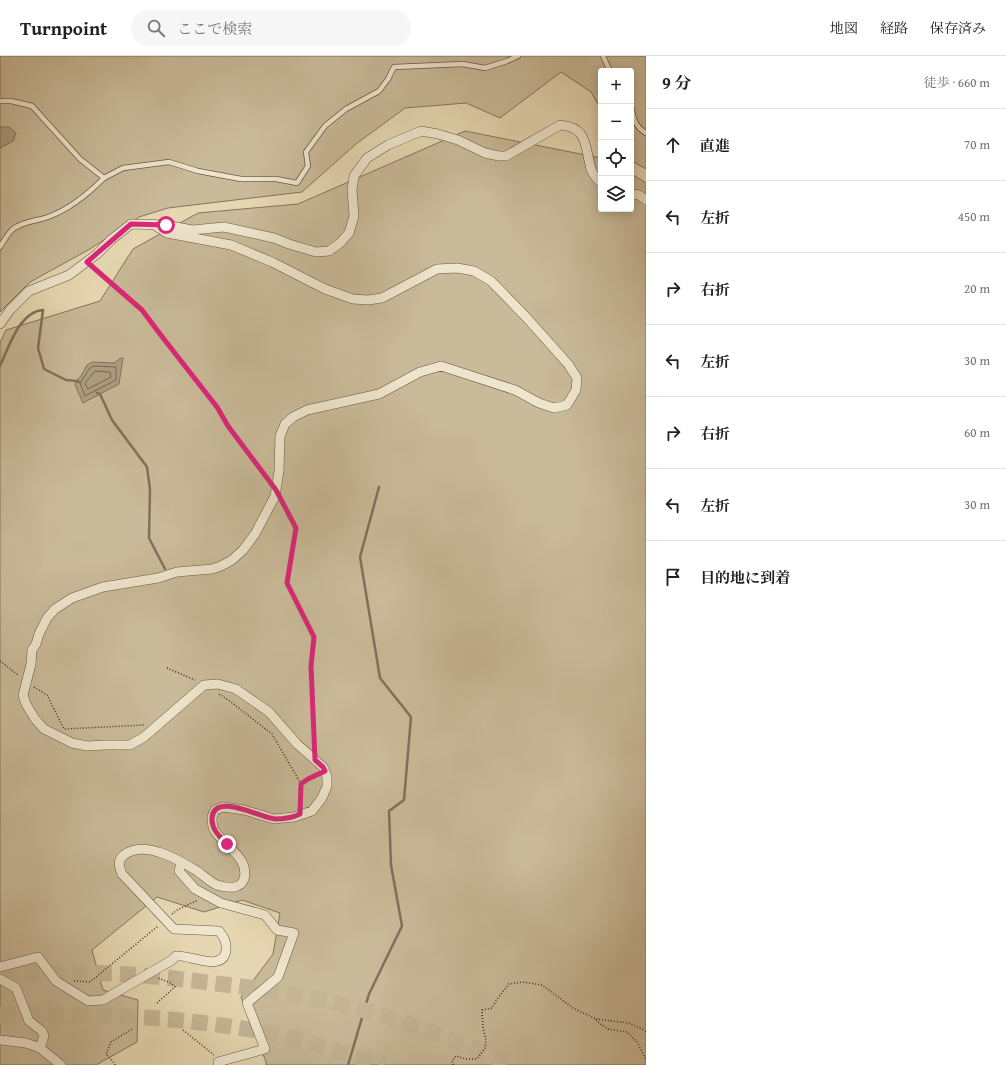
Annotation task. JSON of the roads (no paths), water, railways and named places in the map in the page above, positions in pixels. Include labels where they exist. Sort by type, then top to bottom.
[{"type":"street","points":[[0,324],[10,310],[29,291],[69,275],[87,262],[131,224],[153,224],[192,230],[224,227],[274,238],[316,252],[328,251],[340,243],[349,233],[354,216],[352,190],[354,176],[367,158],[388,145],[421,131],[458,140],[485,153],[506,156],[560,125],[566,125],[585,139],[590,166],[594,176],[598,180]]},
{"type":"street","points":[[634,195],[646,200]]},
{"type":"street","points":[[0,967],[38,957],[56,980],[88,1001],[103,1000],[148,975],[176,956],[210,962],[217,961],[225,954],[226,949],[225,939],[218,931],[174,929],[122,874],[119,860],[122,856],[132,850],[158,851],[181,862],[216,884],[231,888],[236,887],[243,881],[243,864],[238,856],[215,831],[212,817],[215,810],[222,806],[244,810],[274,819],[294,817],[300,814],[312,812],[322,798],[327,786],[327,777],[323,767],[297,744],[269,712],[236,689],[218,684],[204,685],[144,737],[130,745],[87,746],[72,743],[44,729],[35,719],[26,704],[23,695],[31,664],[32,650],[36,644],[46,618],[55,609],[72,598],[103,587],[158,578],[178,572],[212,569],[232,560],[243,550],[255,534],[275,496],[279,471],[280,436],[285,424],[293,417],[307,410],[379,394],[420,372],[442,366],[515,390],[539,403],[554,408],[567,405],[576,390],[577,378],[568,364],[491,281],[474,272],[457,268],[437,269],[382,298],[368,300],[353,299],[325,289],[272,262],[231,245],[166,233],[153,224]]},
{"type":"street","points":[[181,862],[179,871],[195,889],[220,904],[265,915],[277,930],[294,933],[278,977],[247,1002],[265,1049],[219,1063]]},
{"type":"street","points":[[0,979],[16,988],[29,1021],[42,1031],[44,1036],[40,1048]]},
{"type":"street","points":[[0,1040],[26,1042],[40,1048],[61,1065]]},
{"type":"lane","points":[[0,247],[13,229],[26,223],[48,217],[67,207],[89,193],[104,178],[123,168],[169,162],[198,171],[241,180],[276,178],[297,183],[308,166],[306,152],[325,126],[346,109],[379,91],[388,79],[394,67],[463,64],[485,68],[508,61],[518,56]]},
{"type":"lane","points":[[603,56],[609,68]]},
{"type":"lane","points":[[0,101],[11,101],[32,106],[80,159],[104,178]]},
{"type":"lane","points":[[634,121],[640,130],[646,133]]},
{"type":"water","points":[[0,127],[9,127],[16,133],[13,141],[0,148]]},
{"type":"water","points":[[123,358],[119,384],[83,403],[75,385],[76,381],[81,376],[87,365],[93,362],[114,363]]},
{"type":"waterway","points":[[0,366],[11,340],[21,324],[27,317],[35,312],[43,310],[38,348],[44,369],[66,380],[79,382]]},
{"type":"waterway","points":[[97,393],[100,394],[112,420],[147,467],[150,489],[149,538],[165,569]]},
{"type":"waterway","points":[[348,1065],[369,994],[402,926],[391,865],[389,811],[404,800],[411,717],[380,678],[360,557],[379,487]]},
{"type":"tunnel","points":[[0,975],[55,972],[138,975],[264,989],[293,994],[337,1003],[404,1023],[448,1038],[513,1065]]},
{"type":"tunnel","points":[[0,1015],[105,1015],[210,1024],[292,1038],[384,1065]]}]
